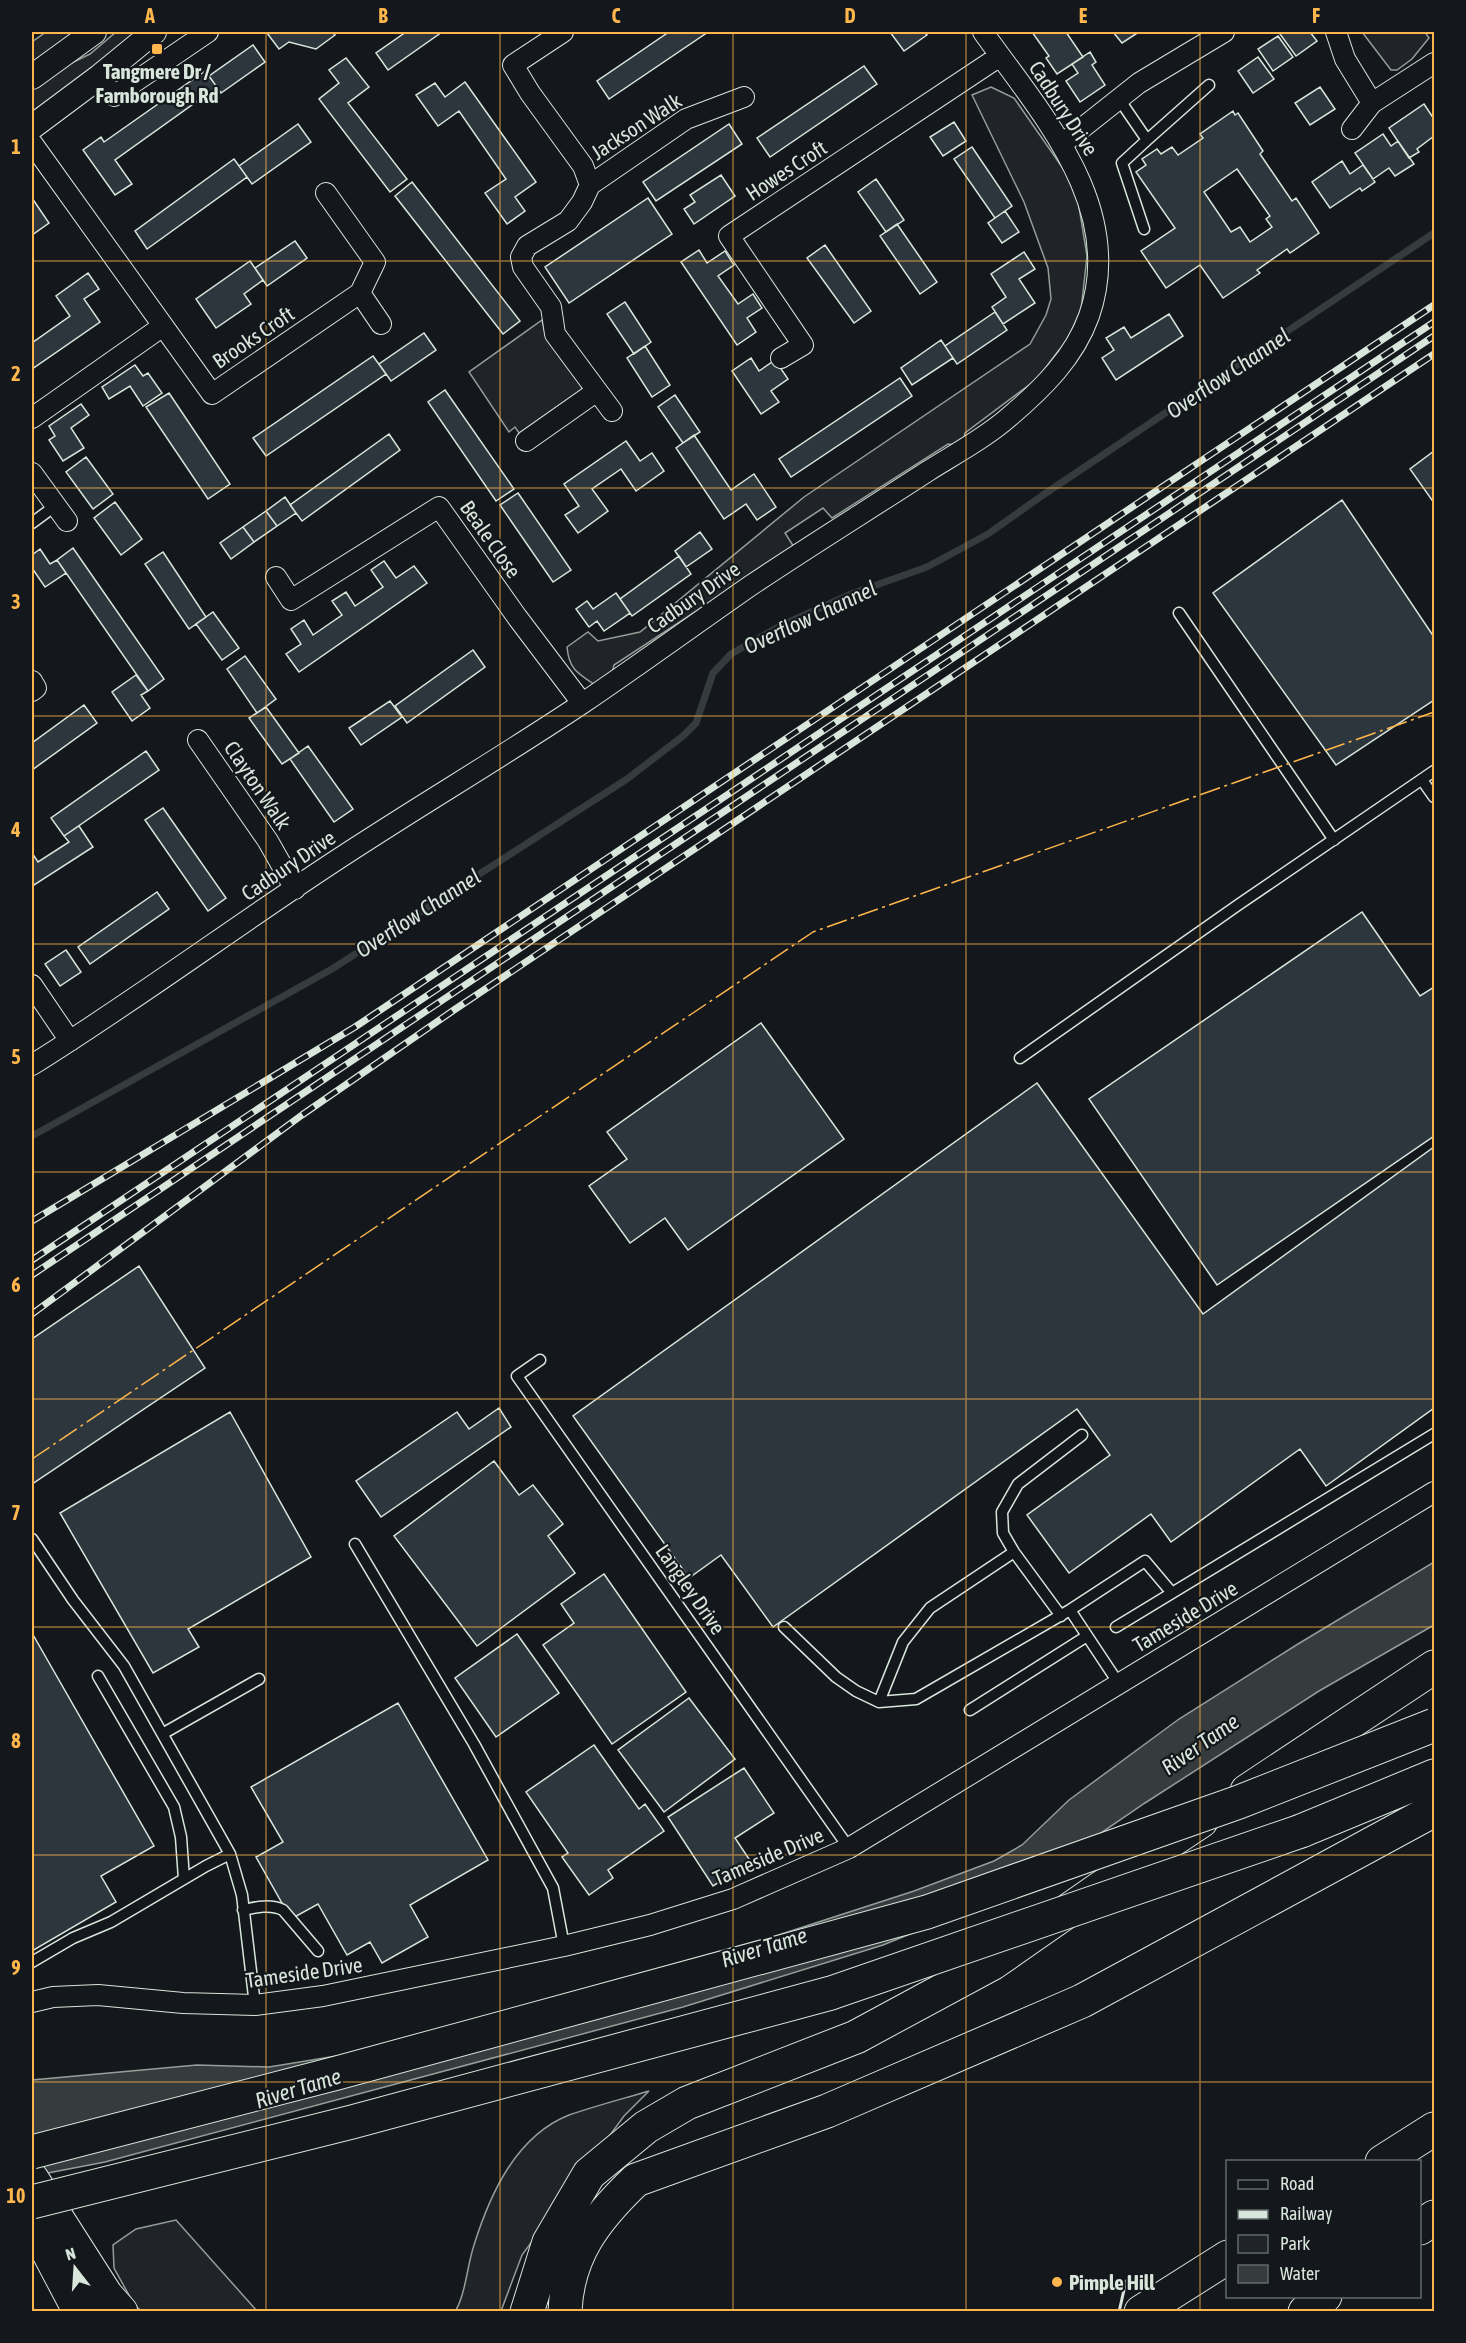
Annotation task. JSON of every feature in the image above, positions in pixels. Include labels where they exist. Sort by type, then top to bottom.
[{"type":"highway","points":[[527,2312],[549,2242],[590,2174],[646,2127],[687,2103],[856,2037],[993,1964],[1109,1882],[1434,1667]]},
{"type":"highway","points":[[32,2152],[336,2073],[927,1912],[1239,1802],[1434,1725]]},
{"type":"highway","points":[[37,2213],[352,2122],[831,1994],[1301,1830],[1434,1776]]},
{"type":"highway","points":[[565,2312],[566,2291],[586,2237],[611,2203],[636,2180],[827,2111],[1082,2001],[1434,1810]]},
{"type":"highway","points":[[1385,2160],[1434,2129]]},
{"type":"highway","points":[[32,2179],[37,2213],[80,2312]]},
{"type":"highway","points":[[37,2213],[122,2312]]},
{"type":"highway","points":[[1421,2227],[1434,2217]]},
{"type":"highway","points":[[1141,2312],[1226,2258]]},
{"type":"highway","points":[[1305,2312],[1322,2298]]},
{"type":"street","points":[[32,77],[94,32]]},
{"type":"street","points":[[32,127],[154,32]]},
{"type":"street","points":[[99,77],[114,96],[208,32]]},
{"type":"street","name":"Jackson Walk","points":[[563,32],[513,65],[530,93],[583,166],[590,185]]},
{"type":"street","name":"Cadbury Drive","points":[[32,1065],[327,866],[582,704],[753,584],[998,426],[1050,379],[1074,349],[1090,314],[1099,261],[1096,235],[1090,206],[1080,177],[1062,144],[983,32]]},
{"type":"street","points":[[1062,144],[1139,83],[1224,32]]},
{"type":"street","points":[[1336,32],[1345,59],[1372,103]]},
{"type":"street","name":"Howes Croft","points":[[781,358],[803,345],[729,236],[1000,56]]},
{"type":"street","points":[[1352,129],[1372,103],[1434,63]]},
{"type":"street","name":"Jackson Walk","points":[[612,411],[555,334],[551,307],[523,267],[521,257],[527,246],[568,220],[582,202],[590,185],[686,119],[744,98]]},
{"type":"street","name":"Brooks Croft","points":[[32,143],[212,394],[360,294]]},
{"type":"street","points":[[326,193],[375,262],[360,294],[381,324]]},
{"type":"street","points":[[32,418],[163,326]]},
{"type":"street","points":[[526,441],[597,391]]},
{"type":"street","points":[[32,473],[61,513]]},
{"type":"street","name":"Beale Close","points":[[276,577],[291,600],[439,507],[582,704]]},
{"type":"street","points":[[32,681],[36,688],[32,691]]},
{"type":"street","name":"Clayton Walk","points":[[198,740],[268,841],[295,889]]},
{"type":"street","points":[[32,986],[70,1041]]},
{"type":"street","name":"Tameside Drive","points":[[32,2002],[53,1997],[98,1995],[183,2003],[255,2006],[323,1996],[564,1946],[650,1925],[733,1899],[849,1848],[1434,1492]]},
{"type":"lane","points":[[1144,229],[1122,163],[1209,85]]},
{"type":"lane","points":[[1119,99],[1147,140]]},
{"type":"lane","points":[[32,523],[61,513]]},
{"type":"lane","points":[[1179,613],[1334,840]]},
{"type":"lane","points":[[1020,1058],[1434,771]]},
{"type":"lane","points":[[1422,780],[1434,797]]},
{"type":"lane","name":"Langley Drive","points":[[540,1360],[517,1376],[849,1848]]},
{"type":"lane","points":[[1116,1627],[1434,1434]]},
{"type":"lane","points":[[1082,1435],[1018,1484],[1002,1512],[1004,1533],[1014,1552],[1087,1636],[1119,1684]]},
{"type":"lane","points":[[32,1539],[73,1600],[124,1666],[164,1732],[230,1854],[239,1880],[255,2006]]},
{"type":"lane","points":[[355,1544],[474,1744],[553,1888],[564,1946]]},
{"type":"lane","points":[[879,1702],[903,1642],[930,1608],[1014,1552]]},
{"type":"lane","points":[[784,1627],[836,1677],[856,1691],[879,1702],[916,1699],[1066,1613],[1145,1561],[1172,1593]]},
{"type":"lane","points":[[970,1710],[1087,1636]]},
{"type":"lane","points":[[98,1676],[174,1807],[181,1837],[184,1879]]},
{"type":"lane","points":[[164,1732],[259,1679]]},
{"type":"lane","points":[[32,1962],[73,1938],[111,1922],[230,1854]]},
{"type":"lane","points":[[243,1910],[256,1907],[277,1907],[283,1910],[318,1951]]},
{"type":"green space","points":[[46,32],[86,32],[32,69],[32,42]]},
{"type":"green space","points":[[116,32],[141,32],[32,118],[32,88],[55,71],[90,54]]},
{"type":"green space","points":[[1362,32],[1425,32],[1429,38],[1412,59],[1397,70],[1391,70]]},
{"type":"green space","points":[[991,87],[1014,98],[1069,177],[1083,203],[1079,207],[1087,256],[1081,310],[1068,338],[1070,346],[1059,350],[1037,379],[965,433],[963,443],[948,444],[832,518],[823,508],[785,533],[794,547],[614,665],[612,674],[595,685],[589,681],[572,666],[567,647],[588,632],[598,641],[640,632],[804,497],[1030,344],[1046,315],[1051,299],[1048,268],[1024,202],[972,95]]},
{"type":"green space","points":[[542,320],[546,336],[580,380],[582,389],[519,433],[515,427],[509,432],[469,372]]},
{"type":"green space","points":[[649,2091],[624,2116],[522,2255],[501,2311],[455,2312],[462,2296],[474,2245],[488,2206],[497,2187],[520,2152],[534,2137],[569,2115]]},
{"type":"green space","points":[[176,2220],[257,2311],[142,2311],[135,2306],[114,2268],[113,2245],[136,2229]]},
{"type":"water","name":"River Tame","points":[[1434,1562],[1434,1625],[1319,1691],[1145,1803],[1016,1891],[883,1945],[683,2007],[105,2162],[32,2176],[32,2080],[197,2065],[269,2067],[373,2050],[760,1941],[914,1891],[994,1861],[1022,1845],[1069,1800],[1179,1719]]},
{"type":"building","points":[[332,32],[335,35],[316,49],[289,42],[279,49],[267,33]]},
{"type":"building","points":[[406,32],[442,32],[388,70],[376,53]]},
{"type":"building","points":[[669,32],[708,32],[609,99],[597,81]]},
{"type":"building","points":[[890,32],[924,32],[927,35],[904,51]]},
{"type":"building","points":[[1032,32],[1066,32],[1083,57],[1057,74],[1046,58],[1049,56]]},
{"type":"building","points":[[1113,32],[1139,32],[1122,43]]},
{"type":"building","points":[[1310,32],[1317,41],[1296,56],[1280,34]]},
{"type":"building","points":[[1278,36],[1293,57],[1273,71],[1258,49]]},
{"type":"building","points":[[253,45],[265,62],[221,93],[209,76]]},
{"type":"building","points":[[1090,52],[1096,62],[1092,65],[1105,85],[1080,102],[1066,81],[1078,73],[1072,64]]},
{"type":"building","points":[[1258,57],[1274,79],[1253,93],[1238,71]]},
{"type":"building","points":[[346,58],[369,87],[348,103],[407,179],[390,192],[319,99],[339,83],[329,70]]},
{"type":"building","points":[[864,66],[877,84],[770,157],[757,138]]},
{"type":"building","points":[[205,71],[217,87],[115,160],[132,184],[115,195],[83,150],[101,137],[104,142]]},
{"type":"building","points":[[465,82],[536,182],[515,197],[525,211],[507,224],[485,193],[506,179],[459,111],[438,126],[416,95],[435,83],[445,97]]},
{"type":"building","points":[[1320,87],[1335,109],[1310,125],[1295,103]]},
{"type":"building","points":[[1424,104],[1434,119],[1434,136],[1417,149],[1419,152],[1409,158],[1389,128]]},
{"type":"building","points":[[1233,111],[1235,115],[1238,113],[1263,151],[1260,154],[1292,201],[1296,198],[1319,233],[1290,253],[1287,249],[1257,270],[1260,273],[1223,298],[1200,265],[1166,288],[1141,251],[1175,228],[1136,172],[1146,165],[1142,159],[1157,149],[1161,154],[1172,147],[1178,155],[1203,138],[1200,134]],"holes":[[[1237,169],[1270,216],[1266,219],[1272,227],[1250,242],[1240,227],[1231,232],[1204,192]]]},
{"type":"building","points":[[954,122],[966,141],[943,156],[930,137]]},
{"type":"building","points":[[298,124],[311,142],[252,184],[239,166]]},
{"type":"building","points":[[729,124],[742,144],[656,201],[643,182]]},
{"type":"building","points":[[1383,134],[1391,146],[1398,141],[1414,164],[1395,176],[1389,168],[1373,179],[1355,153]]},
{"type":"building","points":[[972,147],[1012,206],[995,218],[954,159]]},
{"type":"building","points":[[234,159],[247,177],[147,249],[135,231]]},
{"type":"building","points":[[1342,161],[1350,174],[1363,165],[1375,182],[1362,191],[1360,188],[1330,208],[1312,182]]},
{"type":"building","points":[[721,175],[735,196],[694,224],[684,209],[695,202],[690,195]]},
{"type":"building","points":[[876,179],[904,220],[886,232],[858,192]]},
{"type":"building","points":[[412,182],[520,321],[503,334],[395,196]]},
{"type":"building","points":[[32,198],[49,223],[32,235]]},
{"type":"building","points":[[648,198],[672,234],[569,303],[545,267]]},
{"type":"building","points":[[1005,211],[1019,232],[1002,243],[988,223]]},
{"type":"building","points":[[897,224],[937,282],[920,294],[880,236]]},
{"type":"building","points":[[295,241],[307,258],[267,286],[255,268]]},
{"type":"building","points":[[825,245],[871,311],[854,323],[807,258]]},
{"type":"building","points":[[699,250],[707,263],[725,251],[734,265],[718,276],[738,304],[753,294],[762,308],[747,318],[756,332],[737,345],[681,262]]},
{"type":"building","points":[[1024,252],[1035,269],[1019,279],[1035,303],[1003,324],[992,307],[1006,297],[991,274]]},
{"type":"building","points":[[250,261],[263,280],[244,294],[251,304],[216,328],[196,299]]},
{"type":"building","points":[[88,273],[99,289],[84,299],[100,322],[32,369],[32,343],[70,316],[56,296]]},
{"type":"building","points":[[625,302],[651,342],[634,354],[607,314]]},
{"type":"building","points":[[995,312],[1007,330],[957,364],[945,346]]},
{"type":"building","points":[[1169,314],[1183,336],[1116,380],[1102,358],[1114,350],[1106,338],[1124,327],[1131,338]]},
{"type":"building","points":[[424,333],[436,350],[391,381],[379,364]]},
{"type":"building","points":[[941,340],[953,358],[912,385],[901,368]]},
{"type":"building","points":[[645,346],[670,385],[652,397],[627,358]]},
{"type":"building","points":[[373,356],[386,374],[266,456],[253,438]]},
{"type":"building","points":[[751,358],[759,371],[775,360],[788,379],[771,391],[779,402],[761,414],[732,371]]},
{"type":"building","points":[[135,365],[143,376],[148,373],[162,393],[143,406],[130,386],[109,399],[102,387]]},
{"type":"building","points":[[900,378],[912,396],[791,477],[779,459]]},
{"type":"building","points":[[445,390],[514,489],[496,501],[428,402]]},
{"type":"building","points":[[169,393],[230,484],[208,499],[146,407]]},
{"type":"building","points":[[675,395],[700,432],[683,443],[658,407]]},
{"type":"building","points":[[81,404],[89,415],[71,428],[84,448],[63,461],[49,440],[55,436],[49,426]]},
{"type":"building","points":[[389,434],[400,450],[302,521],[290,505]]},
{"type":"building","points":[[694,435],[731,490],[754,474],[776,507],[757,520],[746,504],[724,519],[676,448]]},
{"type":"building","points":[[626,441],[640,461],[652,453],[664,471],[636,491],[621,469],[592,489],[608,511],[578,533],[565,515],[579,506],[564,484]]},
{"type":"building","points":[[1434,451],[1434,503],[1410,469]]},
{"type":"building","points":[[86,457],[113,494],[93,509],[66,472]]},
{"type":"building","points":[[518,493],[571,570],[553,582],[500,505]]},
{"type":"building","points":[[285,497],[296,513],[277,526],[266,511]]},
{"type":"building","points":[[1342,500],[1434,637],[1434,700],[1336,765],[1213,593]]},
{"type":"building","points":[[115,502],[142,539],[121,555],[94,518]]},
{"type":"building","points":[[266,511],[277,526],[254,542],[243,527]]},
{"type":"building","points":[[243,527],[254,542],[231,559],[220,543]]},
{"type":"building","points":[[700,532],[712,549],[686,567],[675,551]]},
{"type":"building","points":[[73,548],[164,679],[148,691],[57,560]]},
{"type":"building","points":[[40,549],[50,564],[57,560],[66,573],[45,587],[32,568],[32,555]]},
{"type":"building","points":[[163,552],[206,617],[189,629],[145,564]]},
{"type":"building","points":[[679,556],[691,574],[632,616],[620,599]]},
{"type":"building","points":[[384,561],[396,578],[414,566],[427,583],[299,672],[286,654],[301,644],[291,629],[304,620],[313,635],[342,615],[332,601],[346,592],[355,606],[383,587],[371,570]]},
{"type":"building","points":[[616,593],[630,613],[604,631],[597,621],[589,627],[576,609],[587,601],[593,609]]},
{"type":"building","points":[[213,612],[239,648],[222,660],[196,624]]},
{"type":"building","points":[[473,650],[485,667],[407,723],[395,706]]},
{"type":"building","points":[[245,656],[276,699],[257,713],[227,669]]},
{"type":"building","points":[[136,675],[148,691],[141,695],[150,708],[132,721],[112,692]]},
{"type":"building","points":[[390,701],[402,717],[361,745],[349,728]]},
{"type":"building","points":[[84,705],[97,723],[32,770],[32,743]]},
{"type":"building","points":[[266,707],[299,753],[282,764],[249,718]]},
{"type":"building","points":[[308,746],[353,809],[334,822],[290,759]]},
{"type":"building","points":[[146,751],[159,770],[64,836],[51,818]]},
{"type":"building","points":[[163,808],[226,898],[208,911],[145,820]]},
{"type":"building","points":[[79,826],[93,847],[34,885],[32,882],[32,853],[38,862],[69,842],[64,836]]},
{"type":"building","points":[[157,892],[169,909],[90,964],[78,947]]},
{"type":"building","points":[[1362,912],[1420,996],[1434,987],[1434,1136],[1217,1285],[1089,1099]]},
{"type":"building","points":[[66,950],[81,972],[60,986],[45,964]]},
{"type":"building","points":[[761,1023],[844,1139],[688,1250],[665,1218],[630,1243],[589,1186],[627,1159],[607,1132]]},
{"type":"building","points":[[1037,1083],[1203,1314],[1434,1147],[1434,1408],[1326,1486],[1300,1449],[1171,1542],[1151,1514],[1069,1573],[1027,1515],[1110,1455],[1077,1409],[773,1627],[721,1555],[689,1578],[573,1416]]},
{"type":"building","points":[[139,1266],[205,1368],[32,1484],[32,1339]]},
{"type":"building","points":[[499,1408],[511,1427],[381,1517],[356,1481],[457,1412],[469,1429]]},
{"type":"building","points":[[230,1412],[311,1557],[188,1629],[199,1647],[153,1673],[60,1513]]},
{"type":"building","points":[[494,1461],[519,1495],[533,1485],[563,1524],[548,1536],[575,1573],[477,1646],[394,1536]]},
{"type":"building","points":[[604,1574],[686,1692],[612,1744],[543,1645],[574,1623],[561,1604]]},
{"type":"building","points":[[32,1633],[154,1846],[101,1876],[116,1902],[32,1951]]},
{"type":"building","points":[[517,1634],[559,1693],[496,1737],[455,1678]]},
{"type":"building","points":[[689,1698],[735,1759],[664,1812],[618,1750]]},
{"type":"building","points":[[398,1703],[488,1860],[410,1905],[428,1937],[382,1963],[370,1942],[347,1955],[318,1904],[291,1919],[256,1857],[283,1842],[251,1787]]},
{"type":"building","points":[[594,1745],[639,1809],[645,1804],[664,1831],[608,1870],[613,1878],[589,1895],[562,1857],[568,1853],[526,1792]]},
{"type":"building","points":[[744,1768],[774,1813],[735,1838],[751,1862],[713,1886],[668,1817]]},
{"type":"waterway","name":"Overflow Channel","points":[[32,1136],[332,969],[627,779],[683,736],[696,723],[713,673],[731,654],[780,626],[851,594],[927,567],[988,534],[1434,233]]},
{"type":"railway","points":[[32,1221],[355,1027],[1434,305]]},
{"type":"railway","points":[[32,1260],[1434,322]]},
{"type":"railway","points":[[32,1275],[1434,336]]},
{"type":"railway","points":[[32,1314],[302,1115],[454,1010],[1434,354]]},
{"type":"wall","points":[[1119,2312],[1126,2281]]},
{"type":"power","points":[[32,1459],[813,932],[1434,712]]},
{"type":"place","name":"Tangmere Dr / Farnborough Rd","points":[[157,49]]},
{"type":"place","name":"Pimple Hill","points":[[1057,2282]]}]
